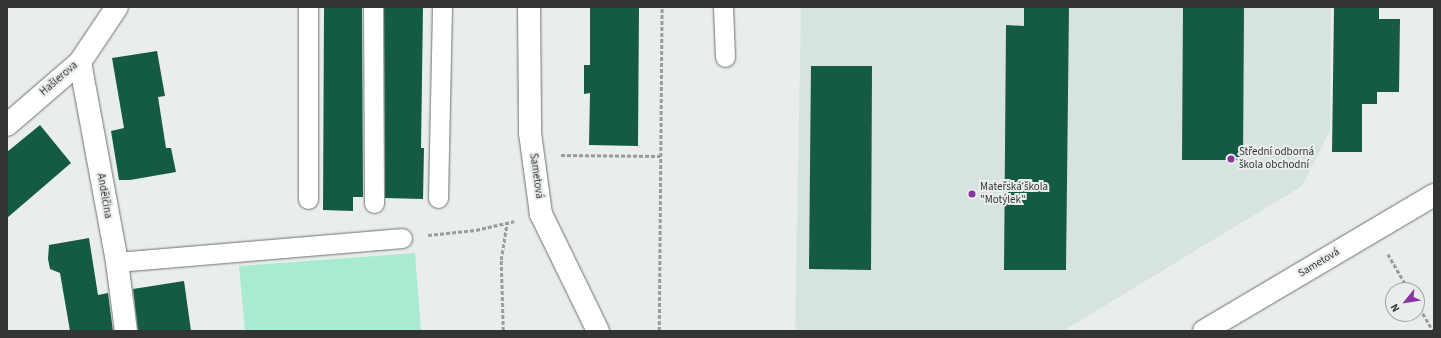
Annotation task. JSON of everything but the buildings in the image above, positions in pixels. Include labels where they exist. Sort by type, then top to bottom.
[{"type":"street","name":"Hašlerova","points":[[7,125],[80,62],[117,7]]},
{"type":"street","name":"Sametová","points":[[529,7],[530,133],[541,214],[598,331]]},
{"type":"street","name":"Andělčina","points":[[80,62],[117,262],[126,331]]},
{"type":"street","name":"Sametová","points":[[1204,331],[1434,195]]},
{"type":"lane","points":[[308,7],[308,199]]},
{"type":"lane","points":[[374,7],[374,203]]},
{"type":"lane","points":[[438,198],[442,7]]},
{"type":"lane","points":[[723,7],[725,56]]},
{"type":"lane","points":[[117,262],[402,238]]},
{"type":"path","points":[[659,331],[662,7]]},
{"type":"path","points":[[533,155],[660,156]]},
{"type":"path","points":[[402,238],[476,230],[541,214]]},
{"type":"path","points":[[503,331],[501,260],[507,223]]},
{"type":"path","points":[[1374,230],[1404,282]]},
{"type":"path","points":[[1425,317],[1433,331]]},
{"type":"shaded area","name":"Mateřská škola \"Motýlek\"","points":[[801,7],[1331,7],[1330,131],[1302,186],[1063,331],[795,331]]},
{"type":"green space","points":[[415,253],[421,331],[245,331],[239,266]]},
{"type":"place","name":"Střední odborná škola obchodní","points":[[1231,159]]},
{"type":"place","name":"Mateřská škola \"Motýlek\"","points":[[972,194]]}]
